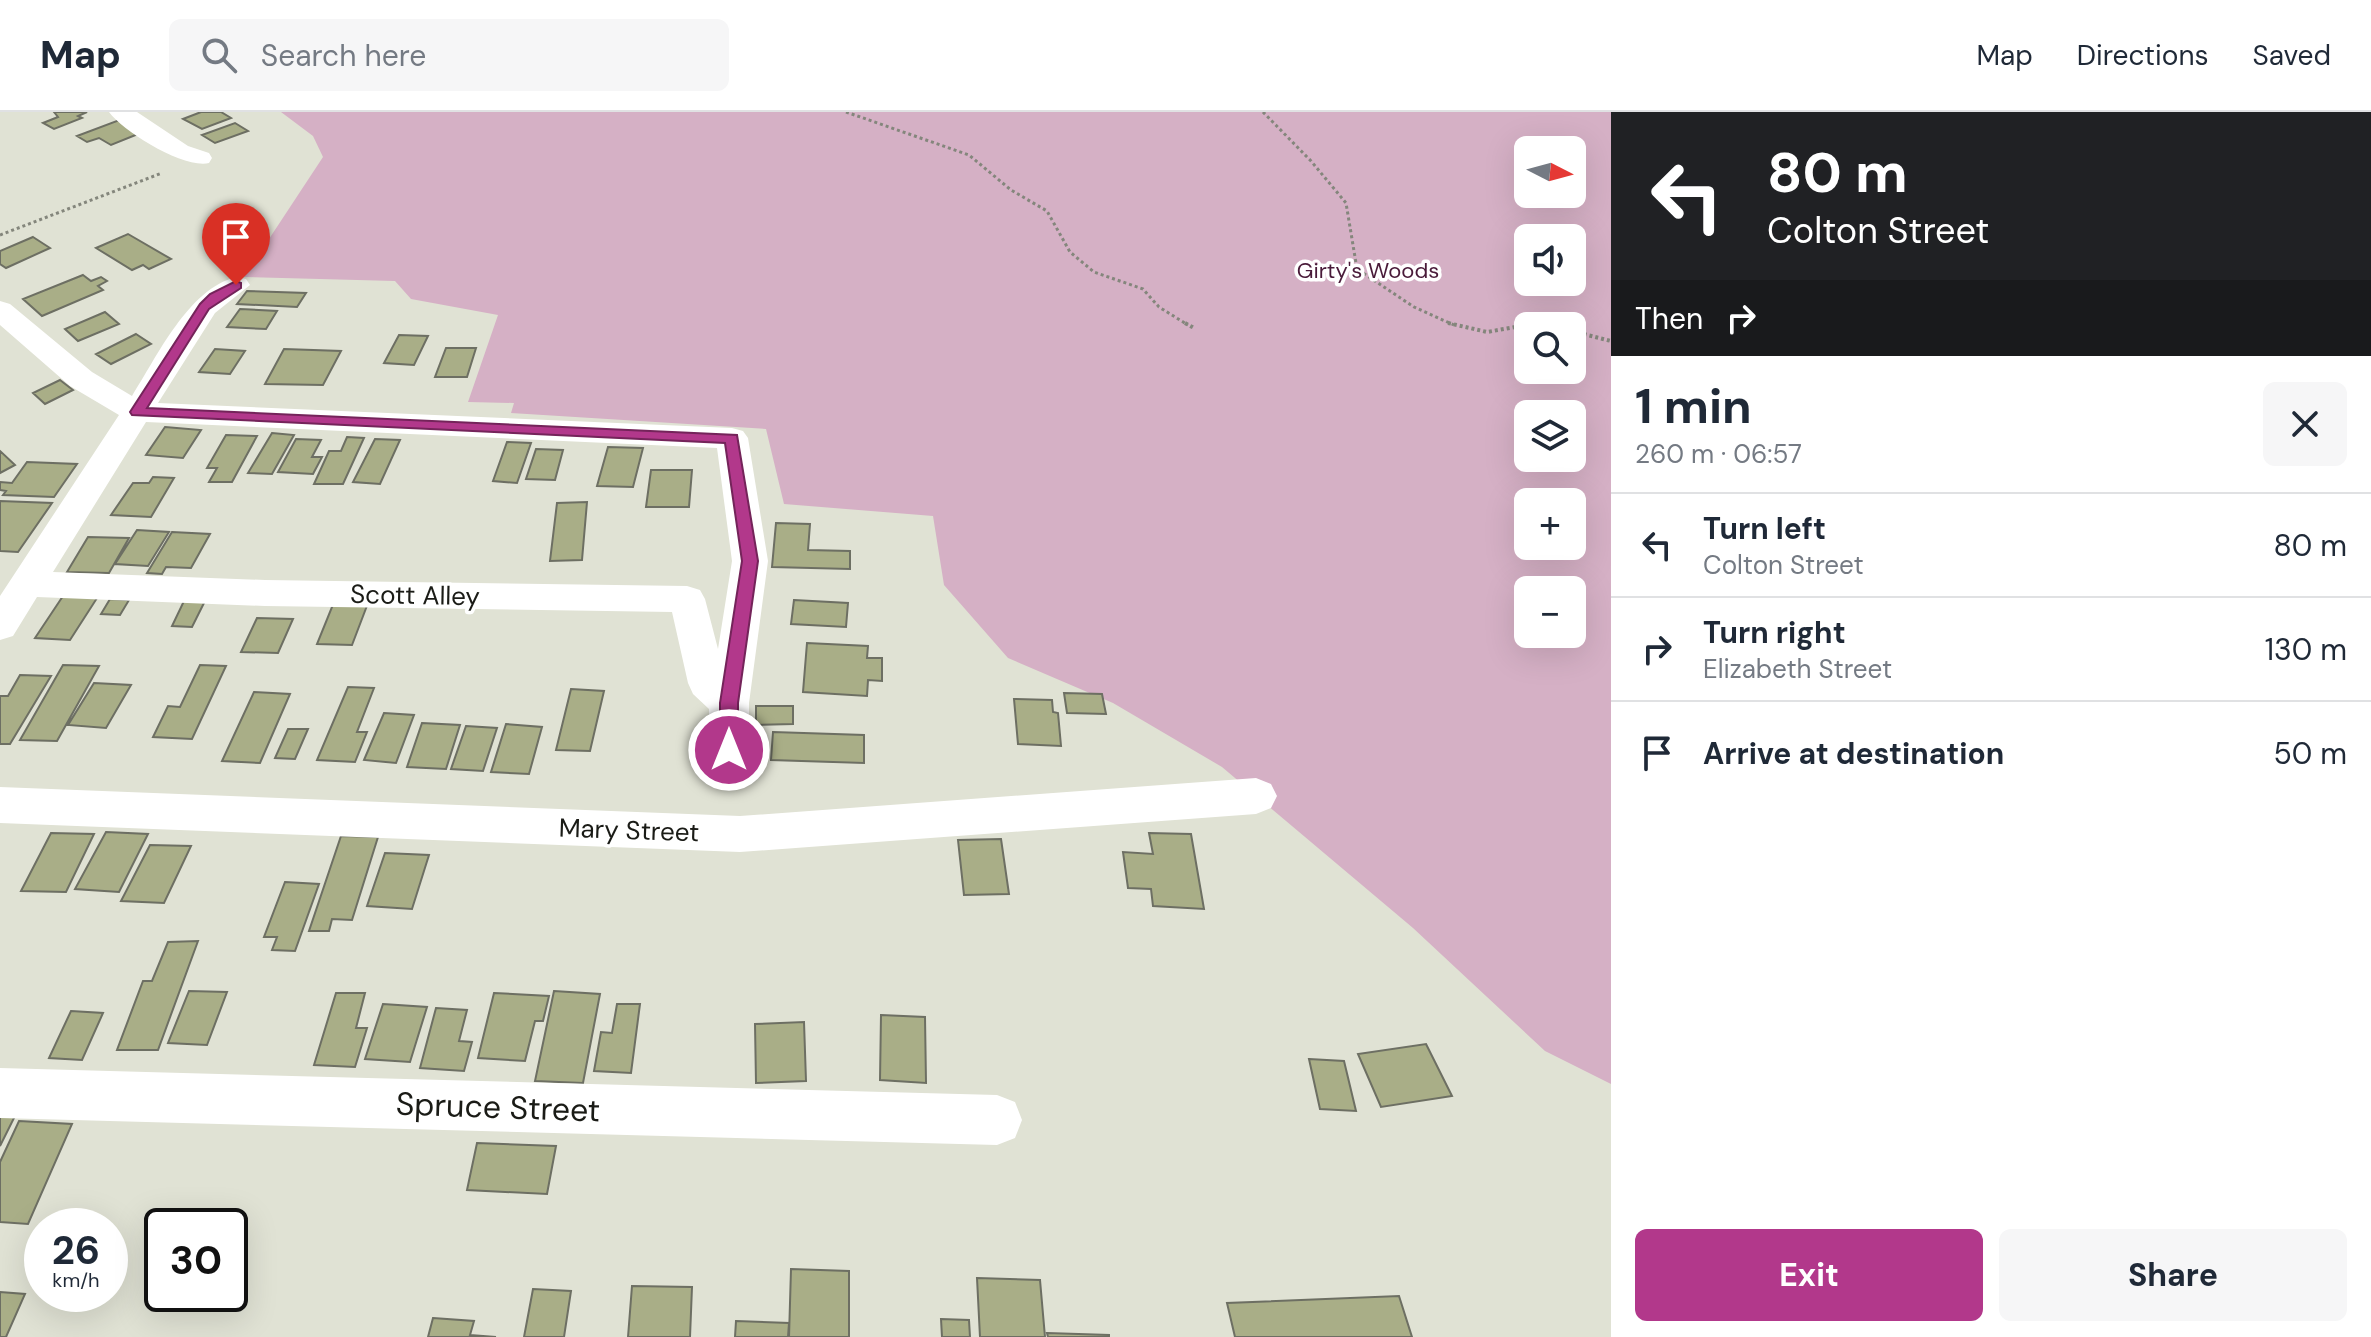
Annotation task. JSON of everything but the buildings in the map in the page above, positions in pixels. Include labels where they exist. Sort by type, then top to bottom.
[{"type":"street","points":[[121,112],[189,155]]},
{"type":"street","points":[[149,160],[189,155]]},
{"type":"street","points":[[0,626],[204,307],[236,285]]},
{"type":"street","points":[[0,310],[81,379],[137,412],[732,438],[750,561],[729,703],[729,750]]},
{"type":"street","name":"Scott Alley","points":[[27,584],[265,593],[687,599],[707,683],[729,703]]},
{"type":"street","name":"Mary Street","points":[[0,805],[740,834],[1256,796]]},
{"type":"street","name":"Spruce Street","points":[[0,1093],[997,1120]]},
{"type":"path","points":[[846,112],[969,155],[1011,190],[1047,211],[1070,252],[1094,272],[1143,289],[1159,307],[1194,328]]},
{"type":"path","points":[[1263,112],[1311,161],[1346,203],[1357,269],[1410,308],[1479,331],[1514,328]]},
{"type":"path","points":[[0,235],[189,155]]},
{"type":"path","points":[[1586,335],[1611,341]]},
{"type":"green space","name":"Girty's Woods","points":[[281,112],[1611,112],[1611,1084],[1545,1051],[1413,928],[1222,767],[1113,703],[1008,658],[944,585],[933,516],[784,504],[766,429],[511,413],[514,403],[468,402],[498,315],[411,299],[395,281],[244,277],[323,157],[313,136]]},
{"type":"route","points":[[236,285],[204,307],[137,412],[732,438],[750,561],[729,703],[729,750]]}]
